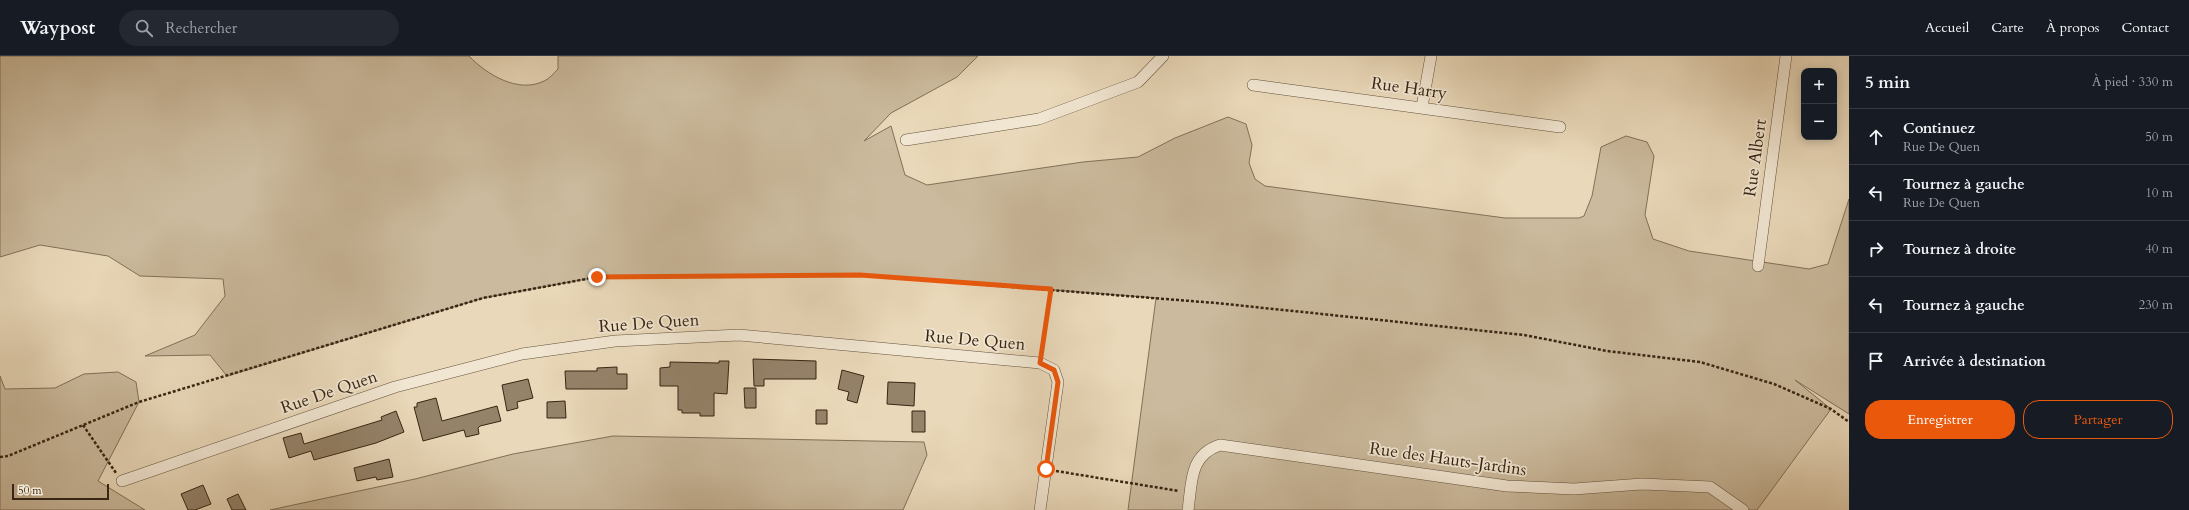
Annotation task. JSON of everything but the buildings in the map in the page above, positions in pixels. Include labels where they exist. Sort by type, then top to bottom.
[{"type":"street","points":[[906,140],[1040,119],[1138,82],[1163,56]]},
{"type":"street","points":[[1422,107],[1431,56]]},
{"type":"street","name":"Rue Albert","points":[[1758,266],[1786,56]]},
{"type":"street","name":"Rue Harry","points":[[1252,85],[1560,127]]},
{"type":"street","name":"Rue De Quen","points":[[122,481],[395,387],[522,354],[615,341],[739,336],[1040,363],[1054,370],[1058,382],[1040,510]]},
{"type":"street","name":"Rue des Hauts-Jardins","points":[[1188,510],[1194,469],[1198,460],[1211,448],[1229,445],[1507,486],[1574,489],[1642,484],[1710,487],[1743,510]]},
{"type":"path","points":[[0,457],[139,402],[483,298],[597,277],[860,275],[1216,303],[1516,334],[1607,351],[1700,362],[1774,384],[1831,409],[1849,422]]},
{"type":"path","points":[[1040,363],[1051,289]]},
{"type":"path","points":[[83,425],[122,481]]},
{"type":"path","points":[[1046,469],[1191,493]]},
{"type":"shaded area","points":[[0,56],[469,56],[493,75],[513,84],[524,85],[544,81],[550,77],[558,69],[558,56],[978,56],[957,77],[891,113],[864,141],[891,126],[905,175],[927,185],[1083,162],[1138,157],[1175,138],[1228,117],[1246,124],[1252,145],[1249,163],[1255,179],[1265,186],[1505,218],[1579,218],[1584,216],[1592,196],[1601,147],[1626,136],[1647,142],[1654,156],[1645,215],[1653,239],[1689,251],[1809,269],[1828,264],[1849,199],[1849,414],[1795,380],[1831,409],[1757,510],[1128,510],[1156,298],[860,275],[597,277],[483,298],[227,376],[210,355],[145,356],[195,335],[225,296],[223,279],[140,276],[108,256],[40,245],[0,257]]},
{"type":"shaded area","points":[[118,372],[136,382],[139,402],[98,481],[145,510],[0,510],[0,376],[5,389],[55,388],[84,374]]},
{"type":"shaded area","points":[[613,436],[924,442],[927,455],[903,510],[270,510],[415,479],[513,454]]},
{"type":"route","points":[[597,277],[860,275],[1051,289],[1040,363],[1054,370],[1058,382],[1046,469]]}]
